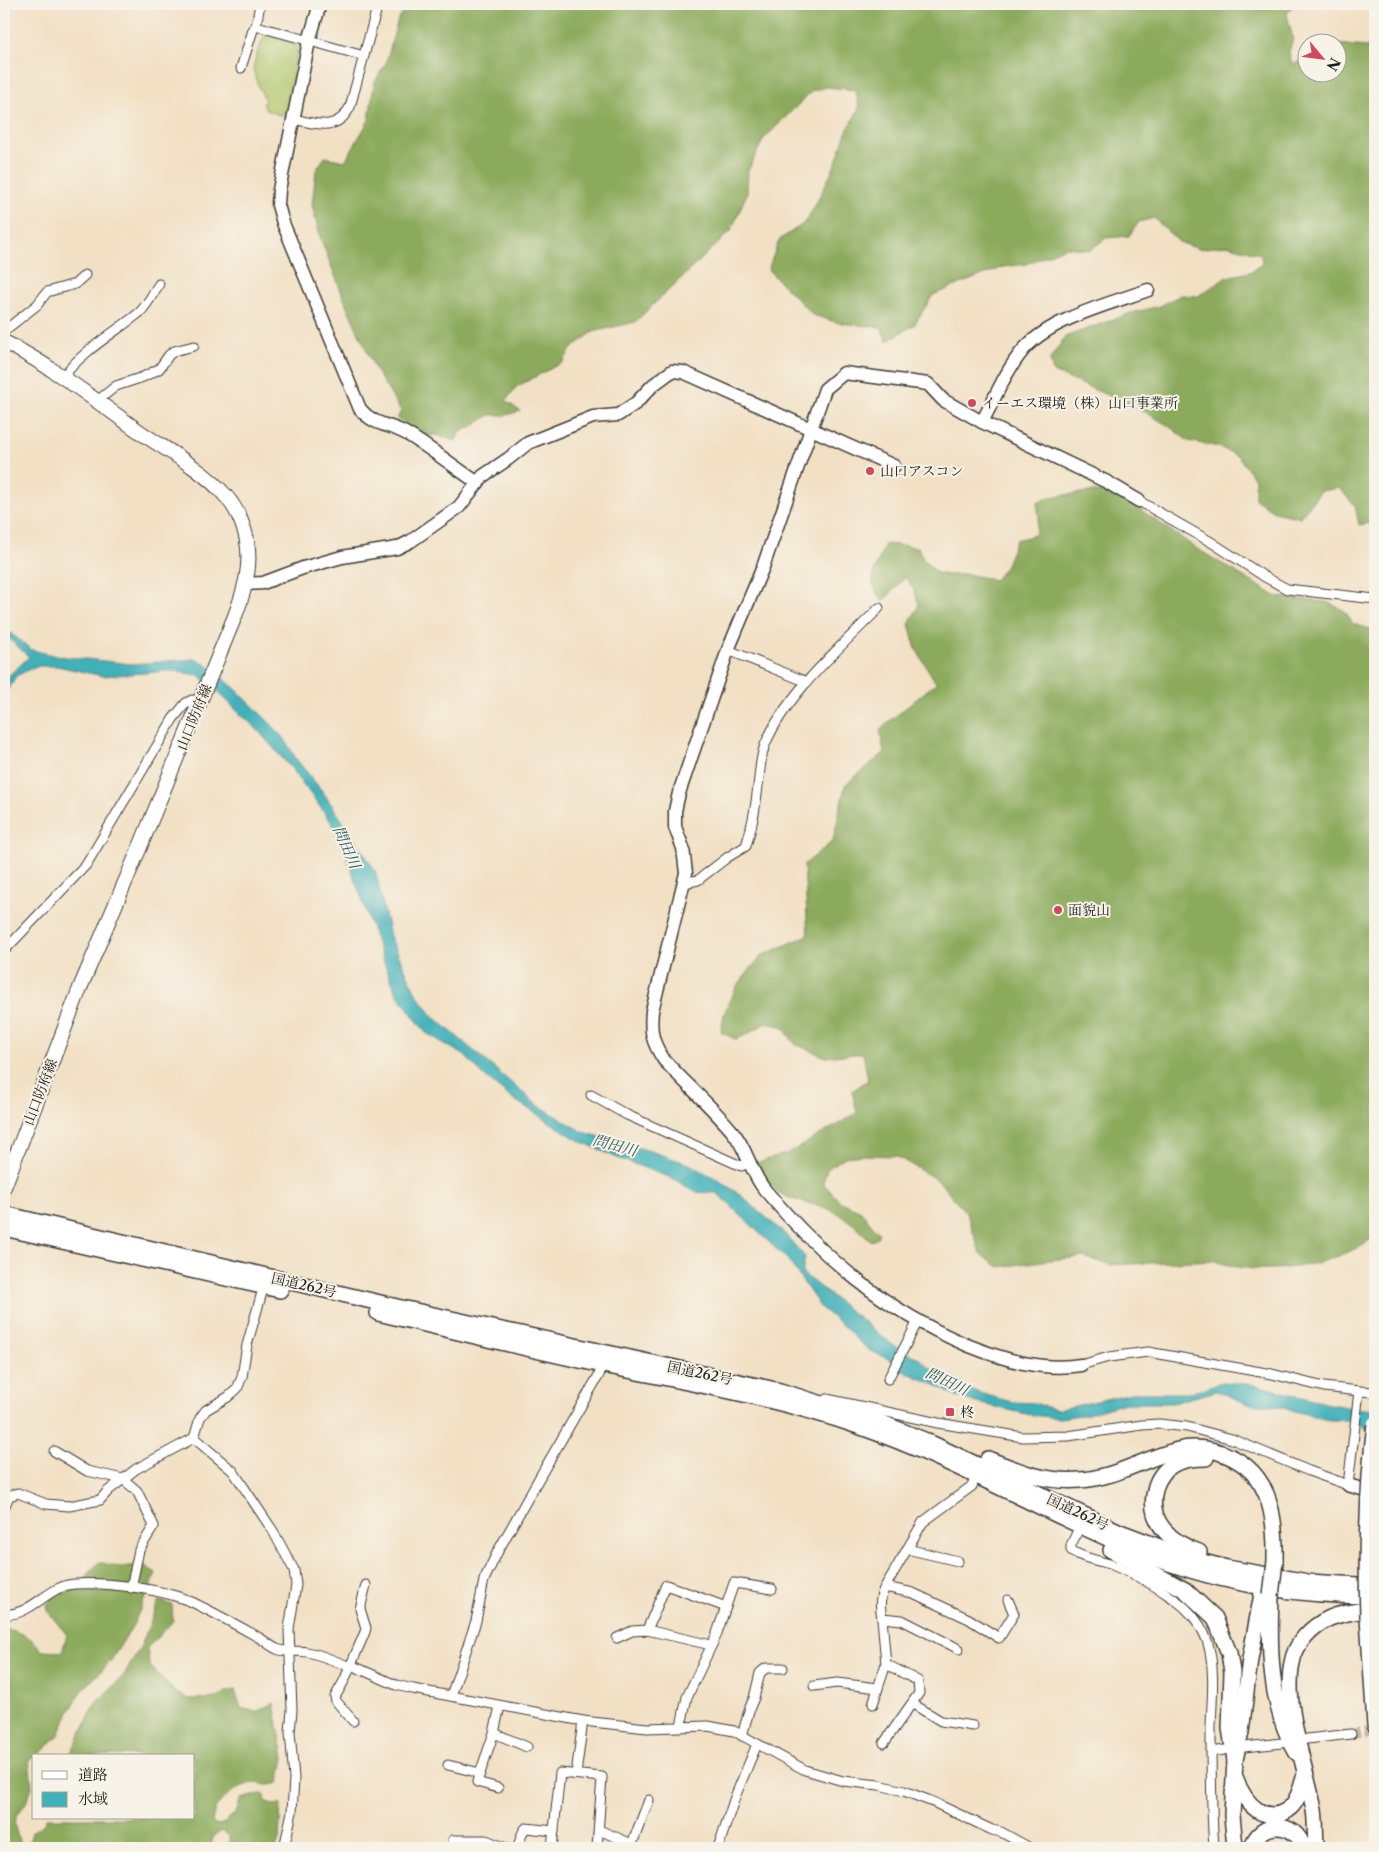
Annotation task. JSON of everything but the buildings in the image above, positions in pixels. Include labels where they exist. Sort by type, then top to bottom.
[{"type":"highway","name":"国道262号","points":[[4,1214],[265,1281],[764,1398],[814,1412],[886,1436],[976,1475],[1057,1514],[1078,1529],[1173,1564],[1256,1586],[1293,1592],[1375,1596]]},
{"type":"highway","name":"国道262号","points":[[4,1228],[265,1281]]},
{"type":"highway","name":"国道262号","points":[[604,1359],[724,1378],[804,1398],[887,1425],[957,1455],[1096,1521],[1191,1559],[1240,1571],[1308,1582],[1375,1586]]},
{"type":"highway","points":[[1375,1424],[1367,1521],[1375,1725]]},
{"type":"highway","points":[[887,1425],[934,1438],[1037,1477],[1061,1481],[1102,1477],[1180,1449],[1204,1448],[1226,1454],[1240,1462],[1254,1474],[1263,1486],[1269,1500],[1275,1531],[1266,1595],[1250,1660],[1235,1767],[1232,1814],[1235,1848]]},
{"type":"highway","points":[[1240,1571],[1216,1557],[1193,1550],[1178,1542],[1163,1530],[1155,1517],[1152,1499],[1156,1483],[1162,1474],[1174,1464],[1189,1458],[1209,1458],[1236,1470],[1247,1480],[1259,1498],[1264,1510],[1271,1560]]},
{"type":"highway","points":[[1078,1529],[1185,1590],[1215,1618],[1223,1634],[1230,1663],[1232,1694],[1230,1728],[1235,1767],[1242,1796],[1252,1807],[1265,1814],[1277,1815],[1291,1806],[1300,1791],[1305,1770],[1287,1736],[1278,1709],[1266,1595]]},
{"type":"highway","points":[[1316,1848],[1314,1812],[1291,1700],[1289,1681],[1292,1661],[1301,1642],[1313,1629],[1330,1618],[1356,1611],[1372,1613]]},
{"type":"highway","points":[[1252,1848],[1255,1838],[1272,1827],[1288,1828],[1302,1843],[1303,1848]]},
{"type":"main road","name":"山口防府線","points":[[4,342],[62,378],[197,472],[225,495],[234,508],[246,535],[249,550],[246,584],[222,649],[80,988],[4,1188]]},
{"type":"street","points":[[241,68],[252,30],[256,26],[260,4]]},
{"type":"street","points":[[320,4],[309,41],[279,190],[278,205],[283,223],[360,409],[373,421],[408,434],[478,484]]},
{"type":"street","points":[[293,118],[326,125],[338,122],[345,116],[350,107],[378,4]]},
{"type":"street","points":[[256,26],[364,56]]},
{"type":"street","points":[[4,330],[37,305],[47,292],[75,284],[85,275]]},
{"type":"street","points":[[62,378],[98,342],[139,312],[159,284]]},
{"type":"street","points":[[982,422],[1009,372],[1024,350],[1044,331],[1066,319],[1148,290]]},
{"type":"street","points":[[96,402],[116,386],[144,377],[159,368],[169,354],[174,351],[194,346]]},
{"type":"street","points":[[246,584],[263,583],[303,568],[342,557],[396,548],[411,541],[459,507],[483,476],[528,443],[593,417],[618,414],[636,403],[653,385],[672,371],[683,372],[894,466]]},
{"type":"street","points":[[1375,599],[1287,588],[1265,578],[1210,542],[1107,482],[982,422],[943,400],[928,384],[844,373],[826,389],[763,567],[728,650],[679,793],[675,811],[675,827],[683,848],[686,863],[684,883],[652,1011],[652,1034],[655,1046],[664,1060],[733,1132],[742,1147],[748,1163],[764,1189],[822,1251],[870,1291],[917,1323],[1005,1359],[1048,1367],[1066,1367],[1109,1357],[1148,1352],[1272,1374],[1359,1395],[1375,1392]]},
{"type":"street","points":[[684,883],[698,880],[746,846],[764,746],[775,724],[807,682],[880,608]]},
{"type":"street","points":[[728,650],[807,682]]},
{"type":"street","points":[[4,951],[86,865],[173,719],[186,703],[192,700],[200,703]]},
{"type":"street","points":[[591,1095],[627,1115],[741,1166],[748,1163]]},
{"type":"street","points":[[4,1508],[9,1496],[18,1493],[46,1504],[69,1506],[100,1500],[123,1479],[160,1455],[194,1438],[200,1418],[206,1410],[228,1397],[237,1389],[242,1377],[247,1345],[265,1281]]},
{"type":"street","points":[[889,1377],[917,1323]]},
{"type":"street","points":[[451,1696],[476,1620],[484,1580],[537,1481],[599,1375],[604,1359]]},
{"type":"street","points":[[724,1378],[938,1423],[1023,1437],[1068,1436],[1142,1425],[1159,1424],[1187,1427],[1232,1439],[1348,1485],[1365,1490],[1375,1490]]},
{"type":"street","points":[[1348,1485],[1359,1395]]},
{"type":"street","points":[[194,1438],[232,1471],[273,1531],[294,1570],[296,1585],[289,1629],[292,1710],[290,1732],[294,1778],[292,1812],[284,1848]]},
{"type":"street","points":[[54,1451],[87,1471],[123,1479],[137,1492],[154,1526],[139,1550],[131,1588]]},
{"type":"street","points":[[873,1704],[886,1664],[881,1594],[922,1522],[972,1486],[976,1475]]},
{"type":"street","points":[[1078,1529],[1071,1545],[1071,1550],[1077,1554],[1113,1565],[1158,1587],[1192,1614],[1202,1629],[1209,1645],[1212,1668],[1214,1848]]},
{"type":"street","points":[[907,1550],[958,1561]]},
{"type":"street","points":[[681,1726],[687,1698],[711,1645],[734,1583],[772,1589]]},
{"type":"street","points":[[4,1614],[9,1615],[23,1611],[61,1586],[74,1584],[101,1584],[179,1597],[278,1649],[319,1654],[396,1685],[583,1721],[647,1728],[708,1726],[734,1731],[805,1770],[843,1781],[879,1785],[904,1791],[933,1802],[992,1830],[1001,1832],[1030,1848]]},
{"type":"street","points":[[353,1721],[336,1701],[335,1697],[351,1666],[365,1632],[360,1609],[366,1585]]},
{"type":"street","points":[[648,1630],[666,1585],[726,1607]]},
{"type":"street","points":[[885,1587],[913,1593],[969,1620],[999,1638],[1014,1614],[1008,1600]]},
{"type":"street","points":[[882,1618],[902,1620],[959,1649]]},
{"type":"street","points":[[617,1638],[632,1631],[648,1630],[711,1645]]},
{"type":"street","points":[[884,1743],[892,1735],[919,1693],[918,1681],[886,1664]]},
{"type":"street","points":[[742,1736],[760,1673],[766,1668],[783,1668]]},
{"type":"street","points":[[814,1686],[837,1683],[878,1688]]},
{"type":"street","points":[[913,1704],[942,1721],[973,1726]]},
{"type":"street","points":[[498,1788],[477,1782],[494,1732],[500,1706]]},
{"type":"street","points":[[576,1774],[583,1721]]},
{"type":"street","points":[[494,1732],[527,1747]]},
{"type":"street","points":[[1307,1740],[1351,1734]]},
{"type":"street","points":[[1244,1747],[1282,1743]]},
{"type":"street","points":[[718,1848],[735,1797],[757,1744]]},
{"type":"street","points":[[1212,1752],[1224,1750]]},
{"type":"street","points":[[448,1765],[480,1773]]},
{"type":"street","points":[[552,1848],[560,1773],[602,1778],[597,1848]]},
{"type":"street","points":[[599,1830],[632,1846],[649,1800]]},
{"type":"street","points":[[516,1848],[520,1844],[523,1831],[526,1828],[554,1831]]},
{"type":"street","points":[[453,1840],[486,1840],[506,1848]]},
{"type":"green space","points":[[417,4],[1293,4],[1287,14],[1293,39],[1289,52],[1292,64],[1296,63],[1296,82],[1346,82],[1346,45],[1366,47],[1375,40],[1375,522],[1359,525],[1355,506],[1339,488],[1321,491],[1300,517],[1277,513],[1255,499],[1255,479],[1238,456],[1219,447],[1188,441],[1169,426],[1140,409],[1053,372],[1050,359],[1065,337],[1131,313],[1160,306],[1181,295],[1198,296],[1227,277],[1250,272],[1262,264],[1261,254],[1226,245],[1199,249],[1179,242],[1154,218],[1139,222],[1129,236],[1106,238],[1090,250],[1066,247],[1026,264],[1003,267],[933,295],[914,325],[887,341],[881,327],[839,323],[813,315],[768,270],[779,240],[803,224],[814,208],[835,165],[845,135],[859,108],[856,90],[827,87],[812,91],[763,140],[748,171],[747,193],[731,231],[635,322],[593,332],[572,348],[563,362],[516,387],[506,401],[520,411],[507,415],[490,415],[461,432],[455,441],[436,435],[427,436],[397,419],[401,411],[376,371],[348,309],[320,237],[312,204],[316,170],[325,157],[345,161],[369,120],[374,83],[386,63],[398,19],[407,8]]},
{"type":"green space","points":[[265,35],[294,43],[298,48],[287,109],[283,115],[266,110],[263,103],[265,100],[254,73],[257,54]]},
{"type":"green space","points":[[1090,492],[1115,492],[1196,548],[1277,597],[1327,602],[1345,611],[1353,624],[1375,630],[1375,1236],[1359,1247],[1340,1256],[1297,1267],[1274,1269],[1252,1269],[1231,1266],[1213,1260],[1111,1265],[1083,1257],[999,1267],[981,1255],[967,1214],[939,1181],[896,1156],[862,1155],[845,1157],[827,1169],[823,1183],[839,1201],[861,1211],[879,1234],[876,1239],[871,1241],[837,1213],[824,1207],[783,1195],[768,1181],[756,1163],[789,1153],[857,1113],[852,1091],[868,1080],[863,1053],[826,1057],[795,1044],[782,1026],[766,1023],[735,1039],[721,1032],[724,1014],[737,986],[761,956],[808,935],[804,865],[833,841],[845,785],[884,753],[880,729],[936,683],[916,649],[909,624],[919,605],[914,590],[905,577],[884,601],[874,588],[874,574],[885,544],[918,547],[923,559],[937,573],[948,575],[967,574],[995,580],[1005,567],[1016,540],[1035,535],[1039,517],[1037,502],[1049,497]]},
{"type":"green space","points":[[99,1562],[118,1567],[144,1565],[156,1574],[133,1625],[110,1662],[81,1692],[68,1714],[59,1735],[43,1751],[38,1754],[32,1754],[32,1758],[29,1760],[32,1787],[25,1805],[17,1814],[14,1823],[21,1848],[4,1848],[4,1628],[26,1636],[42,1651],[62,1652],[67,1635],[48,1612],[47,1604],[58,1593],[78,1590],[85,1578]]},
{"type":"green space","points":[[159,1600],[172,1605],[173,1621],[147,1648],[149,1665],[176,1693],[189,1699],[218,1698],[227,1691],[235,1690],[241,1708],[256,1712],[274,1703],[284,1758],[279,1783],[268,1785],[252,1783],[238,1788],[219,1804],[213,1818],[213,1825],[223,1824],[236,1812],[241,1799],[264,1793],[266,1803],[273,1805],[281,1804],[279,1840],[276,1848],[230,1848],[229,1836],[223,1831],[214,1835],[211,1844],[213,1848],[28,1848],[32,1832],[45,1823],[46,1820],[195,1820],[195,1754],[70,1754],[96,1703],[124,1675],[141,1646]]},
{"type":"water","name":"問田川","points":[[4,628],[32,650],[57,656],[132,664],[194,659],[205,663],[237,690],[283,736],[296,759],[323,792],[375,870],[390,936],[416,993],[433,1016],[536,1104],[583,1132],[689,1164],[738,1193],[784,1233],[805,1257],[802,1273],[898,1349],[917,1357],[934,1371],[979,1393],[1012,1402],[1034,1403],[1057,1410],[1132,1393],[1188,1393],[1223,1382],[1256,1385],[1325,1403],[1375,1410],[1375,1433],[1350,1420],[1328,1420],[1276,1406],[1249,1404],[1217,1391],[1172,1403],[1125,1403],[1088,1414],[1060,1418],[1031,1415],[977,1403],[953,1395],[899,1369],[893,1361],[869,1350],[821,1308],[788,1260],[717,1193],[695,1192],[674,1179],[615,1157],[578,1140],[510,1097],[484,1076],[464,1055],[426,1033],[397,994],[383,960],[344,848],[330,820],[291,768],[254,726],[199,675],[171,671],[103,676],[57,666],[36,666],[16,676],[4,696],[4,680],[29,657],[4,634]]},
{"type":"tunnel","points":[[1351,1734],[1375,1729]]},
{"type":"place","name":"イーエス環境（株）山口事業所","points":[[972,403]]},
{"type":"place","name":"山口アスコン","points":[[870,471]]},
{"type":"place","name":"面貌山","points":[[1058,910]]},
{"type":"place","name":"柊","points":[[950,1412]]}]
